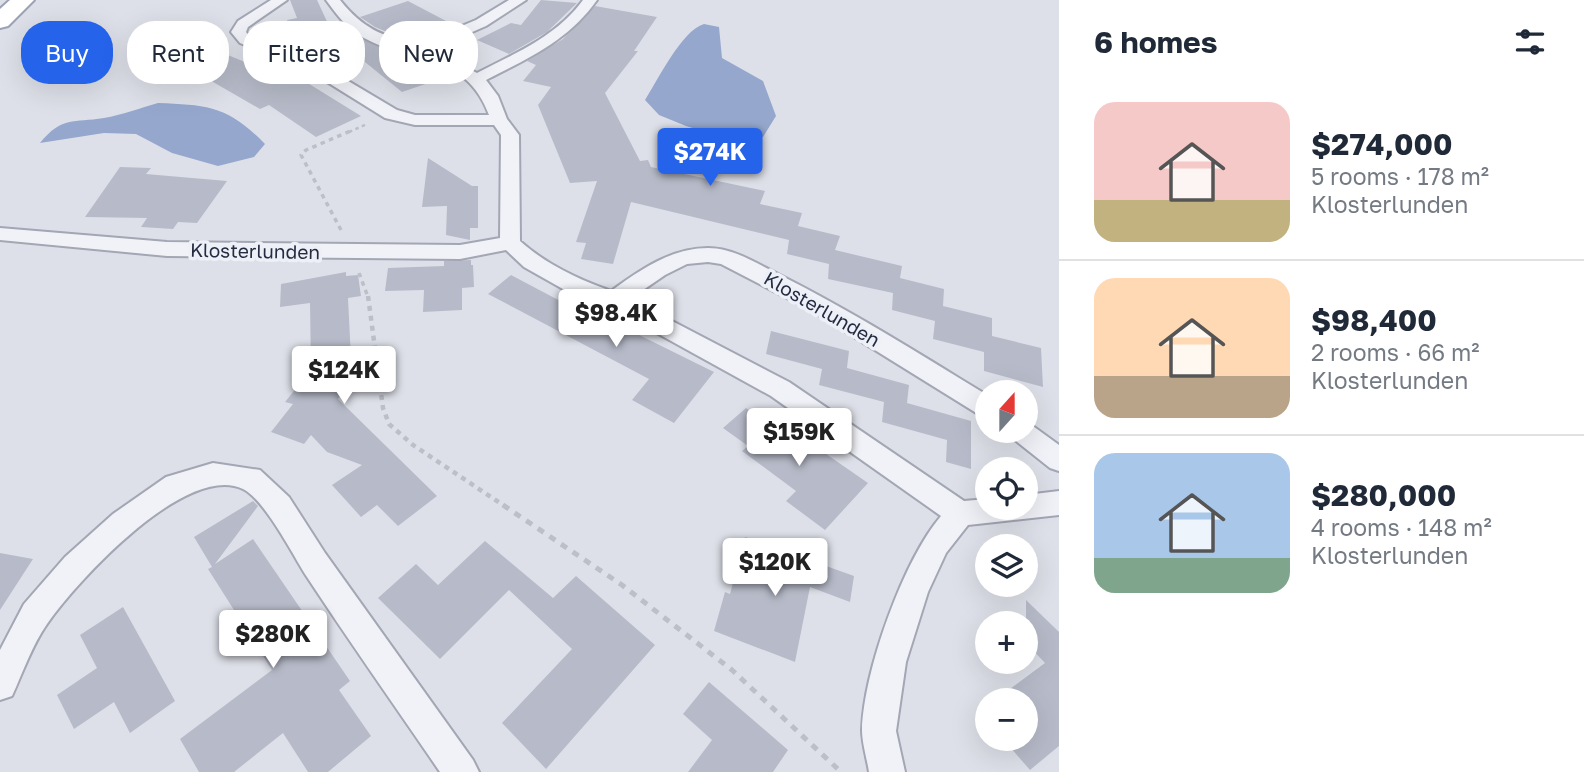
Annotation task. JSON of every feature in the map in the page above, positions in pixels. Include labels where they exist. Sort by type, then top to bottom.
[{"type":"main road","points":[[0,21],[23,0]]},
{"type":"street","points":[[280,0],[243,24],[238,32],[245,40],[317,69],[391,114],[415,120],[499,120]]},
{"type":"street","points":[[333,0],[350,22],[379,38]]},
{"type":"street","points":[[478,24],[519,0]]},
{"type":"street","points":[[478,78],[552,39],[573,21],[590,0]]},
{"type":"street","points":[[478,80],[490,96],[499,120],[510,135],[510,243],[531,262],[572,284],[614,300],[780,389],[960,514],[1059,503]]},
{"type":"street","name":"Klosterlunden","points":[[0,234],[167,249],[460,252],[510,243]]},
{"type":"street","name":"Klosterlunden","points":[[614,300],[663,266],[688,257],[710,254],[740,264],[797,292],[975,400]]},
{"type":"street","points":[[1037,443],[1059,460]]},
{"type":"street","points":[[0,684],[36,615],[75,567],[123,523],[176,485],[213,474],[250,478],[279,506],[315,563],[461,772]]},
{"type":"street","points":[[887,772],[879,731],[890,662],[913,592],[934,544],[960,514]]},
{"type":"path","points":[[391,114],[300,155],[352,252],[370,304],[383,408],[389,424],[413,445],[622,585],[732,670],[841,772]]},
{"type":"water","points":[[704,24],[719,27],[722,58],[763,81],[776,116],[763,137],[733,140],[686,126],[659,115],[645,100],[679,46],[696,28]]},
{"type":"water","points":[[158,103],[216,110],[240,122],[265,144],[254,157],[218,166],[172,153],[136,134],[104,133],[40,143],[55,128],[69,122],[111,117]]},
{"type":"building","points":[[290,0],[317,0],[327,21],[287,20],[297,18]]},
{"type":"building","points":[[541,0],[577,3],[547,32],[509,54],[478,40],[511,23],[521,25]]},
{"type":"building","points":[[408,1],[446,21],[379,21],[379,29],[360,17]]},
{"type":"building","points":[[595,6],[657,17],[634,51],[638,51],[605,93],[640,161],[648,160],[651,167],[765,191],[760,204],[802,213],[798,226],[840,236],[835,250],[902,266],[900,278],[944,289],[943,306],[992,318],[992,336],[1041,348],[1043,387],[1038,386],[1038,380],[1017,380],[984,371],[984,352],[933,339],[935,321],[892,310],[893,293],[828,279],[829,264],[787,254],[789,240],[631,202],[613,264],[581,259],[586,243],[576,242],[597,181],[570,183],[538,105],[551,87],[523,81],[536,65],[527,61],[563,39]]},
{"type":"building","points":[[365,41],[379,46],[379,73],[365,62]]},
{"type":"building","points":[[229,55],[243,61],[243,84],[309,84],[361,116],[316,137],[269,105],[260,109],[217,84],[229,84]]},
{"type":"building","points":[[392,84],[425,84],[402,92]]},
{"type":"building","points":[[428,158],[472,186],[478,186],[478,228],[470,228],[470,240],[446,235],[447,206],[422,207]]},
{"type":"building","points":[[120,167],[151,168],[146,174],[227,181],[197,223],[178,222],[173,229],[141,227],[147,218],[85,217]]},
{"type":"building","points":[[471,260],[474,287],[462,288],[462,310],[423,312],[424,290],[385,291],[388,268],[444,266],[444,261]]},
{"type":"building","points":[[346,272],[346,276],[358,275],[361,296],[348,298],[352,379],[338,399],[437,496],[398,526],[377,505],[361,517],[332,485],[362,465],[327,452],[311,435],[304,444],[271,432],[293,404],[285,402],[311,370],[310,303],[280,307],[281,284]]},
{"type":"building","points":[[511,275],[619,332],[623,327],[714,372],[674,423],[632,400],[649,379],[488,294]]},
{"type":"building","points":[[771,331],[849,351],[847,368],[909,385],[907,403],[971,421],[971,469],[946,462],[947,440],[882,422],[884,402],[819,385],[822,369],[766,354]]},
{"type":"building","points":[[746,408],[771,426],[777,420],[868,483],[825,530],[786,501],[796,491],[742,451],[748,446],[723,428]]},
{"type":"building","points":[[253,501],[258,506],[215,564],[253,539],[350,681],[339,690],[371,736],[328,772],[308,772],[283,733],[234,772],[199,772],[180,739],[272,670],[208,569],[212,567],[194,537]]},
{"type":"building","points":[[745,537],[854,576],[850,602],[810,587],[795,662],[714,631],[725,592],[730,594]]},
{"type":"building","points":[[485,541],[553,598],[576,576],[655,645],[546,769],[502,723],[572,649],[509,590],[440,659],[378,598],[416,564],[438,585]]},
{"type":"building","points":[[0,553],[33,559],[0,610]]},
{"type":"building","points":[[1026,600],[1037,611],[1026,611]]},
{"type":"building","points":[[123,607],[175,701],[130,733],[114,702],[74,729],[57,695],[97,668],[80,635]]},
{"type":"building","points":[[1038,612],[1059,632],[1059,746],[1030,770],[1013,751],[1038,751],[1038,688],[1011,688],[1030,674],[1038,674],[1038,668],[1045,663],[1038,656]]},
{"type":"building","points":[[709,682],[788,750],[773,772],[688,772],[712,740],[683,714]]}]
